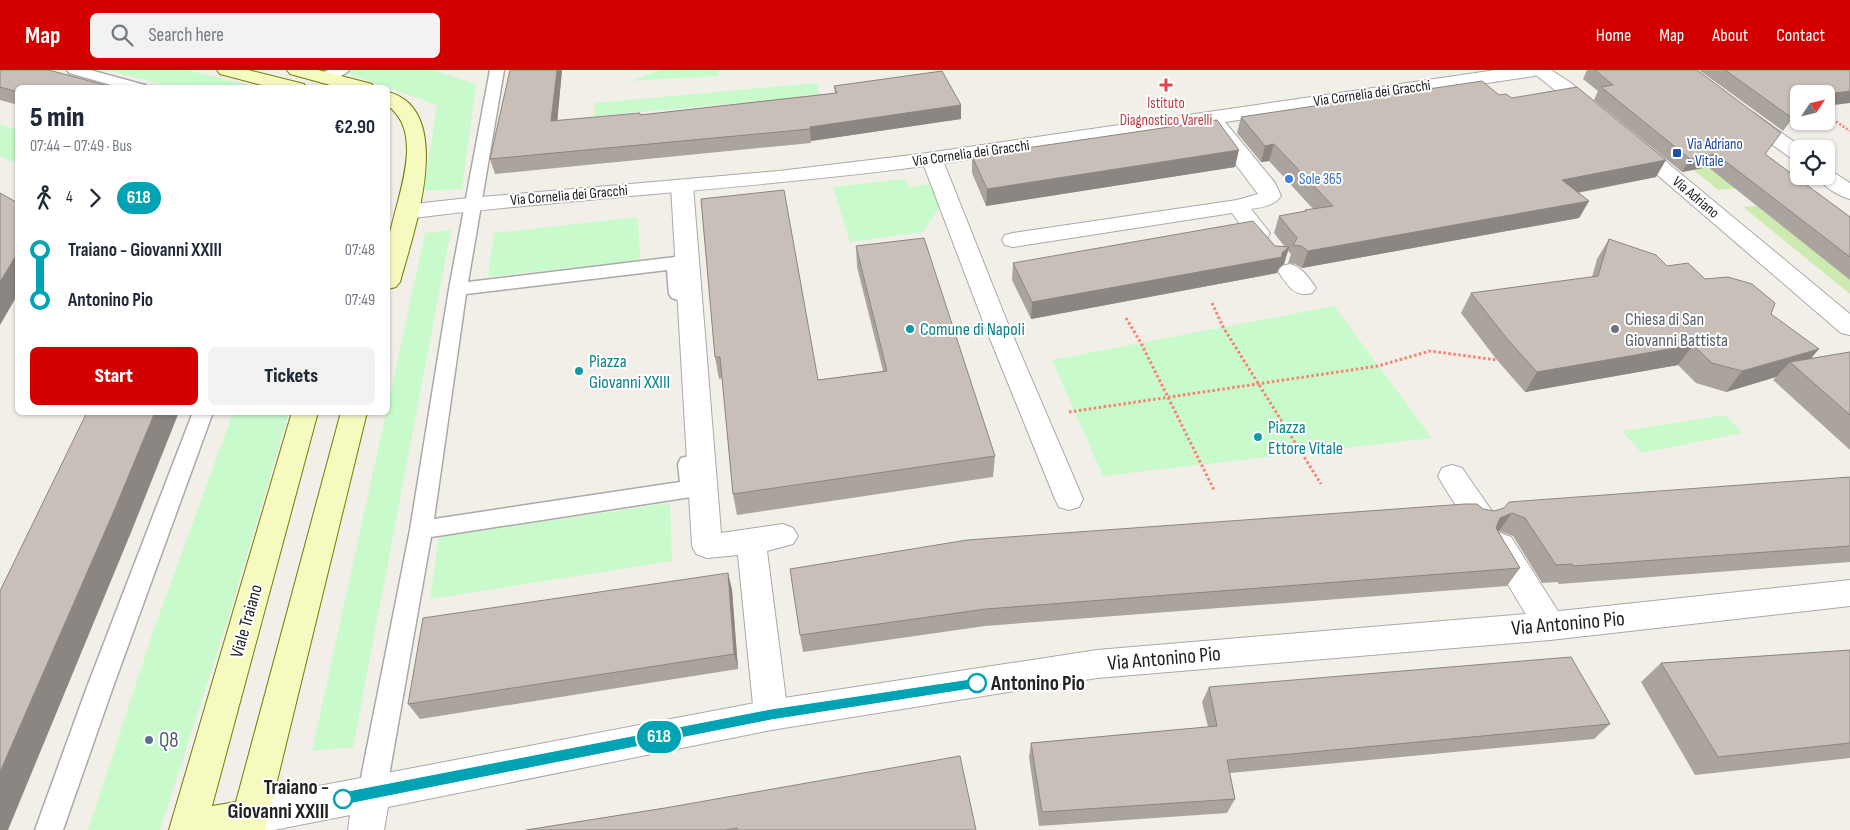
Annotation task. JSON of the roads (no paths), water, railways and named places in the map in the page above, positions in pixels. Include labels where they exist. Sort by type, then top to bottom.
[{"type":"main road","points":[[226,70],[285,85]]},
{"type":"main road","points":[[296,70],[354,85]]},
{"type":"main road","points":[[390,99],[399,104],[413,123],[416,165],[397,213],[390,267]]},
{"type":"main road","name":"Viale Traiano","points":[[187,829],[304,415]]},
{"type":"main road","points":[[187,829],[248,823],[353,415]]},
{"type":"street","name":"Via Cornelia dei Gracchi","points":[[397,213],[473,203],[682,186],[932,159],[1534,70]]},
{"type":"street","name":"Via Adriano","points":[[1539,70],[1564,87],[1613,127],[1850,327]]},
{"type":"street","points":[[1735,108],[1790,148]]},
{"type":"street","points":[[1013,240],[1237,206],[1261,201],[1270,196],[1267,188],[1211,118]]},
{"type":"street","points":[[932,159],[1069,499]]},
{"type":"street","points":[[1835,182],[1850,193]]},
{"type":"street","points":[[682,186],[707,546],[751,542],[783,536]]},
{"type":"street","points":[[1237,206],[1274,250]]},
{"type":"street","points":[[1452,476],[1481,517]]},
{"type":"street","points":[[751,542],[771,715]]},
{"type":"street","points":[[1500,545],[1550,626]]},
{"type":"street","name":"Via Antonino Pio","points":[[248,823],[372,793],[771,715],[1097,664],[1550,626],[1850,594]]},
{"type":"street","points":[[366,830],[372,793]]},
{"type":"lane","points":[[74,70],[129,85]]},
{"type":"lane","points":[[323,77],[342,70]]},
{"type":"lane","points":[[372,793],[421,530],[458,289],[498,70]]},
{"type":"lane","points":[[421,530],[691,489],[676,263],[458,289]]},
{"type":"lane","points":[[49,830],[100,687],[202,415]]},
{"type":"place","name":"Istituto Diagnostico Varelli","points":[[1166,85]]},
{"type":"place","name":"Via Adriano - Vitale","points":[[1677,153]]},
{"type":"place","name":"Sole 365","points":[[1289,179]]},
{"type":"place","name":"Comune di Napoli","points":[[910,329]]},
{"type":"place","name":"Chiesa di San Giovanni Battista","points":[[1615,329]]},
{"type":"place","name":"Piazza Giovanni XXIII","points":[[579,371]]},
{"type":"place","name":"Piazza Ettore Vitale","points":[[1258,437]]},
{"type":"place","name":"Antonino Pio","points":[[977,683]]},
{"type":"place","name":"Q8","points":[[149,740]]},
{"type":"place","name":"Traiano - Giovanni XXIII","points":[[343,799]]}]
